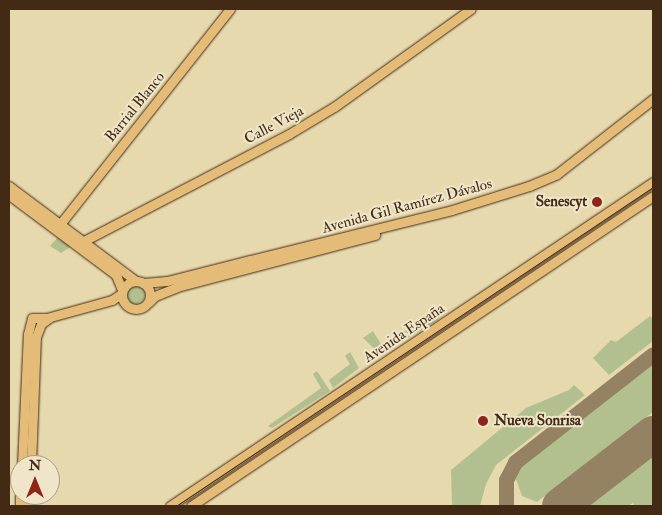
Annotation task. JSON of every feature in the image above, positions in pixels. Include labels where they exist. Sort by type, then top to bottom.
[{"type":"main road","name":"Barrial Blanco","points":[[59,226],[230,9]]},
{"type":"main road","name":"Calle Vieja","points":[[81,241],[289,134],[342,102],[471,9]]},
{"type":"main road","name":"Avenida Gil Ramírez Dávalos","points":[[29,408],[30,327],[37,321],[95,305],[139,282],[167,281],[530,189],[557,174],[653,99]]},
{"type":"main road","name":"Avenida Gil Ramírez Dávalos","points":[[95,305],[125,305],[139,310],[155,296],[178,287],[530,189],[560,178],[653,105]]},
{"type":"main road","name":"Avenida España","points":[[170,506],[653,182]]},
{"type":"main road","points":[[9,186],[59,226]]},
{"type":"main road","points":[[9,195],[59,226],[139,282],[150,293],[149,302]]},
{"type":"main road","name":"Avenida España","points":[[191,506],[653,196]]},
{"type":"main road","points":[[81,241],[116,275],[125,305]]},
{"type":"main road","points":[[23,455],[36,337],[41,324],[49,318]]},
{"type":"main road","points":[[29,408],[30,455]]},
{"type":"green space","points":[[60,235],[72,246],[61,253],[50,246]]},
{"type":"green space","points":[[136,286],[142,289],[145,295],[142,301],[136,304],[130,301],[127,295],[130,289]]},
{"type":"green space","points":[[442,308],[445,312],[435,322],[380,354],[363,338],[373,331],[382,346]]},
{"type":"green space","points":[[650,316],[653,319],[653,341],[609,375],[593,358],[611,340],[616,342]]},
{"type":"green space","points":[[350,352],[359,368],[333,388],[329,380],[350,364],[345,356]]},
{"type":"green space","points":[[653,362],[653,412],[537,502],[522,496],[516,479],[524,462]]},
{"type":"green space","points":[[317,371],[330,391],[272,428],[268,426],[321,388],[313,374]]},
{"type":"green space","points":[[574,385],[585,395],[496,465],[486,484],[480,506],[452,506],[451,470],[526,408],[569,390]]},
{"type":"green space","points":[[653,455],[653,506],[634,506],[633,503],[628,506],[587,506]]},
{"type":"taxiway","points":[[506,506],[506,480],[515,462],[653,354]]},
{"type":"runway","points":[[560,506],[653,434]]},
{"type":"tram line","points":[[176,506],[653,187]]},
{"type":"place","name":"Senescyt","points":[[597,202]]},
{"type":"place","name":"Nueva Sonrisa","points":[[483,421]]}]
